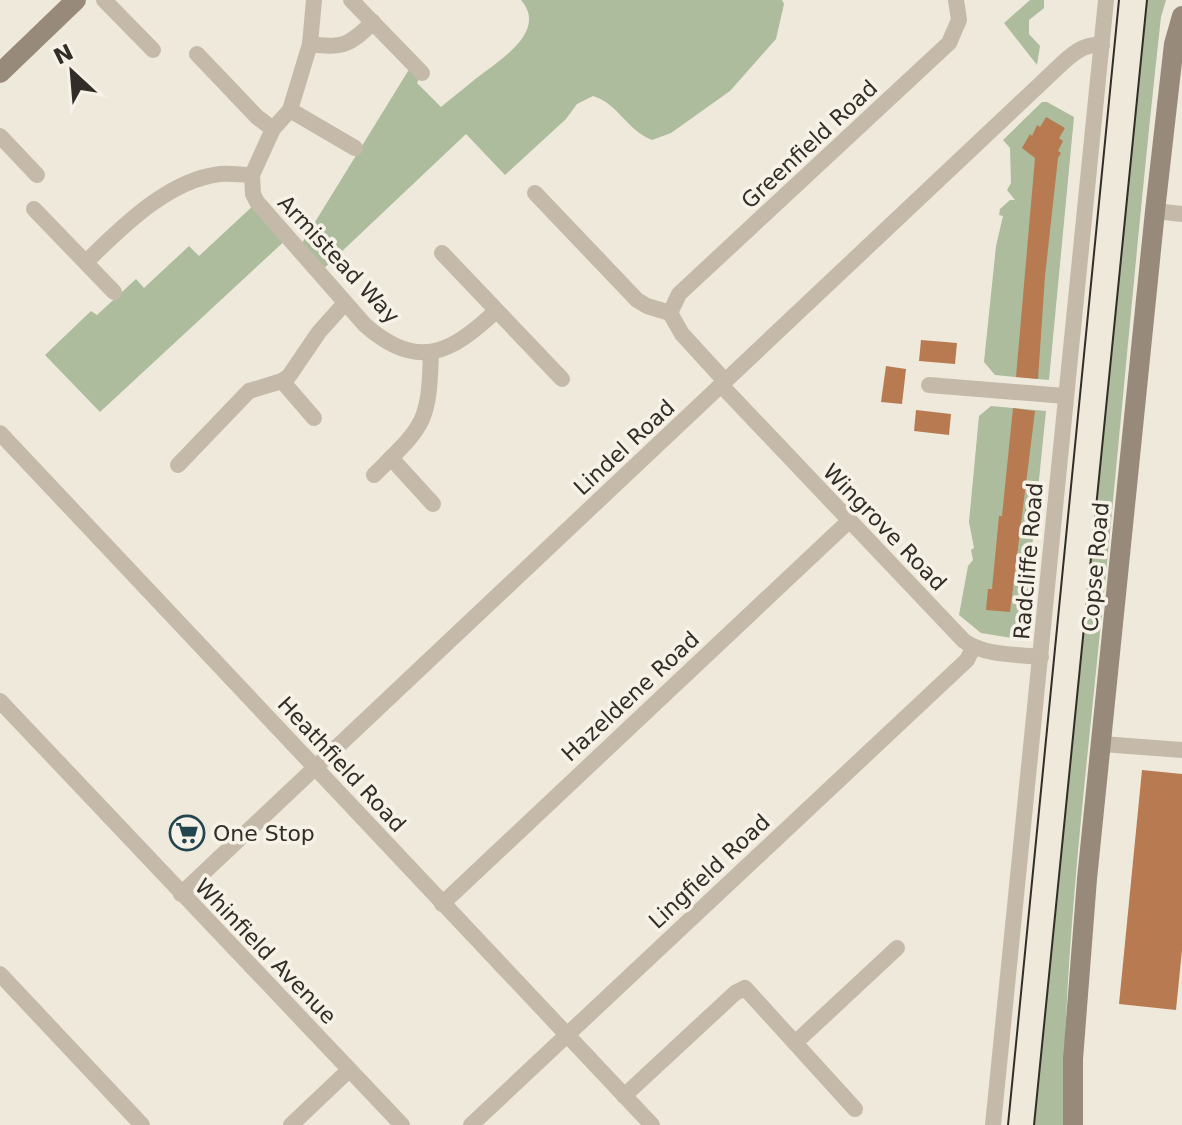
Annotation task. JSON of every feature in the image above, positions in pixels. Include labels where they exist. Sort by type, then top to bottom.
[{"type":"street","points":[[0,73],[76,0]]},
{"type":"street","points":[[104,0],[153,50]]},
{"type":"street","points":[[86,262],[131,221],[190,182],[220,174],[252,175],[273,129],[290,110],[310,44],[314,0]]},
{"type":"street","points":[[351,0],[422,73]]},
{"type":"street","name":"Greenfield Road","points":[[670,313],[679,294],[949,43],[959,20],[956,0]]},
{"type":"street","name":"Radcliffe Road","points":[[993,1125],[1105,0]]},
{"type":"street","name":"Copse Road","points":[[1073,1125],[1073,1059],[1087,879],[1155,211],[1174,44],[1182,16]]},
{"type":"street","points":[[310,44],[345,46],[373,22]]},
{"type":"street","name":"Lindel Road","points":[[181,894],[1064,62],[1091,44],[1102,45]]},
{"type":"street","points":[[197,54],[257,117],[273,129]]},
{"type":"street","points":[[290,110],[355,148]]},
{"type":"street","points":[[0,136],[37,175]]},
{"type":"street","name":"Armistead Way","points":[[252,175],[253,194],[257,202],[290,236],[345,303],[384,341],[414,352],[431,352]]},
{"type":"street","points":[[535,193],[637,300],[670,313],[682,334],[723,383]]},
{"type":"street","points":[[34,209],[114,292]]},
{"type":"street","points":[[1155,211],[1182,214]]},
{"type":"street","points":[[442,253],[562,379]]},
{"type":"street","points":[[178,465],[249,391],[282,381],[297,367],[319,332],[345,303]]},
{"type":"street","points":[[374,475],[411,438],[423,421],[430,394],[431,352],[462,339],[496,311]]},
{"type":"street","points":[[282,381],[314,418]]},
{"type":"street","name":"Wingrove Road","points":[[723,383],[849,521],[973,648]]},
{"type":"street","points":[[929,385],[1065,396]]},
{"type":"street","name":"Heathfield Road","points":[[0,433],[652,1125]]},
{"type":"street","points":[[391,458],[433,504]]},
{"type":"street","name":"Hazeldene Road","points":[[442,904],[849,521]]},
{"type":"street","points":[[973,648],[1041,657]]},
{"type":"street","name":"Lingfield Road","points":[[471,1125],[967,660],[973,648]]},
{"type":"street","name":"Whinfield Avenue","points":[[0,701],[402,1125]]},
{"type":"street","points":[[1102,744],[1182,750]]},
{"type":"street","points":[[795,1043],[897,948]]},
{"type":"street","points":[[0,974],[142,1125]]},
{"type":"street","points":[[624,1096],[735,993],[745,988],[855,1109]]},
{"type":"street","points":[[291,1125],[349,1070]]},
{"type":"green space","points":[[521,0],[782,0],[784,4],[776,39],[730,91],[671,133],[652,140],[593,96],[577,104],[566,119],[505,175],[466,134],[319,273],[299,248],[413,63],[422,73],[417,83],[441,107],[521,40],[529,21],[528,11]]},
{"type":"green space","points":[[1030,0],[1044,0],[1044,8],[1029,20],[1029,34],[1040,46],[1037,65],[1004,23]]},
{"type":"green space","points":[[1147,0],[1166,0],[1161,17],[1153,91],[1076,869],[1067,997],[1063,1125],[1034,1125]]},
{"type":"green space","points":[[1042,102],[1074,117],[1049,380],[995,375],[984,362],[996,246],[1003,216],[999,215],[1000,209],[1010,200],[1015,200],[1007,190],[1011,183],[1010,148],[1003,140]]},
{"type":"green space","points":[[257,202],[290,236],[100,412],[45,355],[91,311],[97,315],[136,279],[144,288],[189,246],[199,256]]},
{"type":"green space","points":[[991,406],[1046,411],[1023,636],[1018,639],[981,633],[959,615],[968,566],[973,560],[969,522],[979,416]]},
{"type":"building","points":[[1046,117],[1065,128],[1059,138],[1063,141],[1058,151],[1061,153],[1045,276],[1038,379],[1016,377],[1035,158],[1022,148]]},
{"type":"building","points":[[921,340],[957,343],[955,364],[919,361]]},
{"type":"building","points":[[886,366],[906,369],[902,404],[881,402]]},
{"type":"building","points":[[1013,408],[1035,411],[1010,612],[986,610],[988,589],[992,589],[999,516],[1002,516]]},
{"type":"building","points":[[916,410],[951,414],[949,435],[914,431]]},
{"type":"building","points":[[1142,770],[1182,774],[1182,950],[1176,1010],[1119,1004]]},
{"type":"tram line","points":[[1008,1125],[1119,0]]},
{"type":"tram line","points":[[1034,1125],[1147,0]]},
{"type":"place","name":"One Stop","points":[[187,833]]}]
